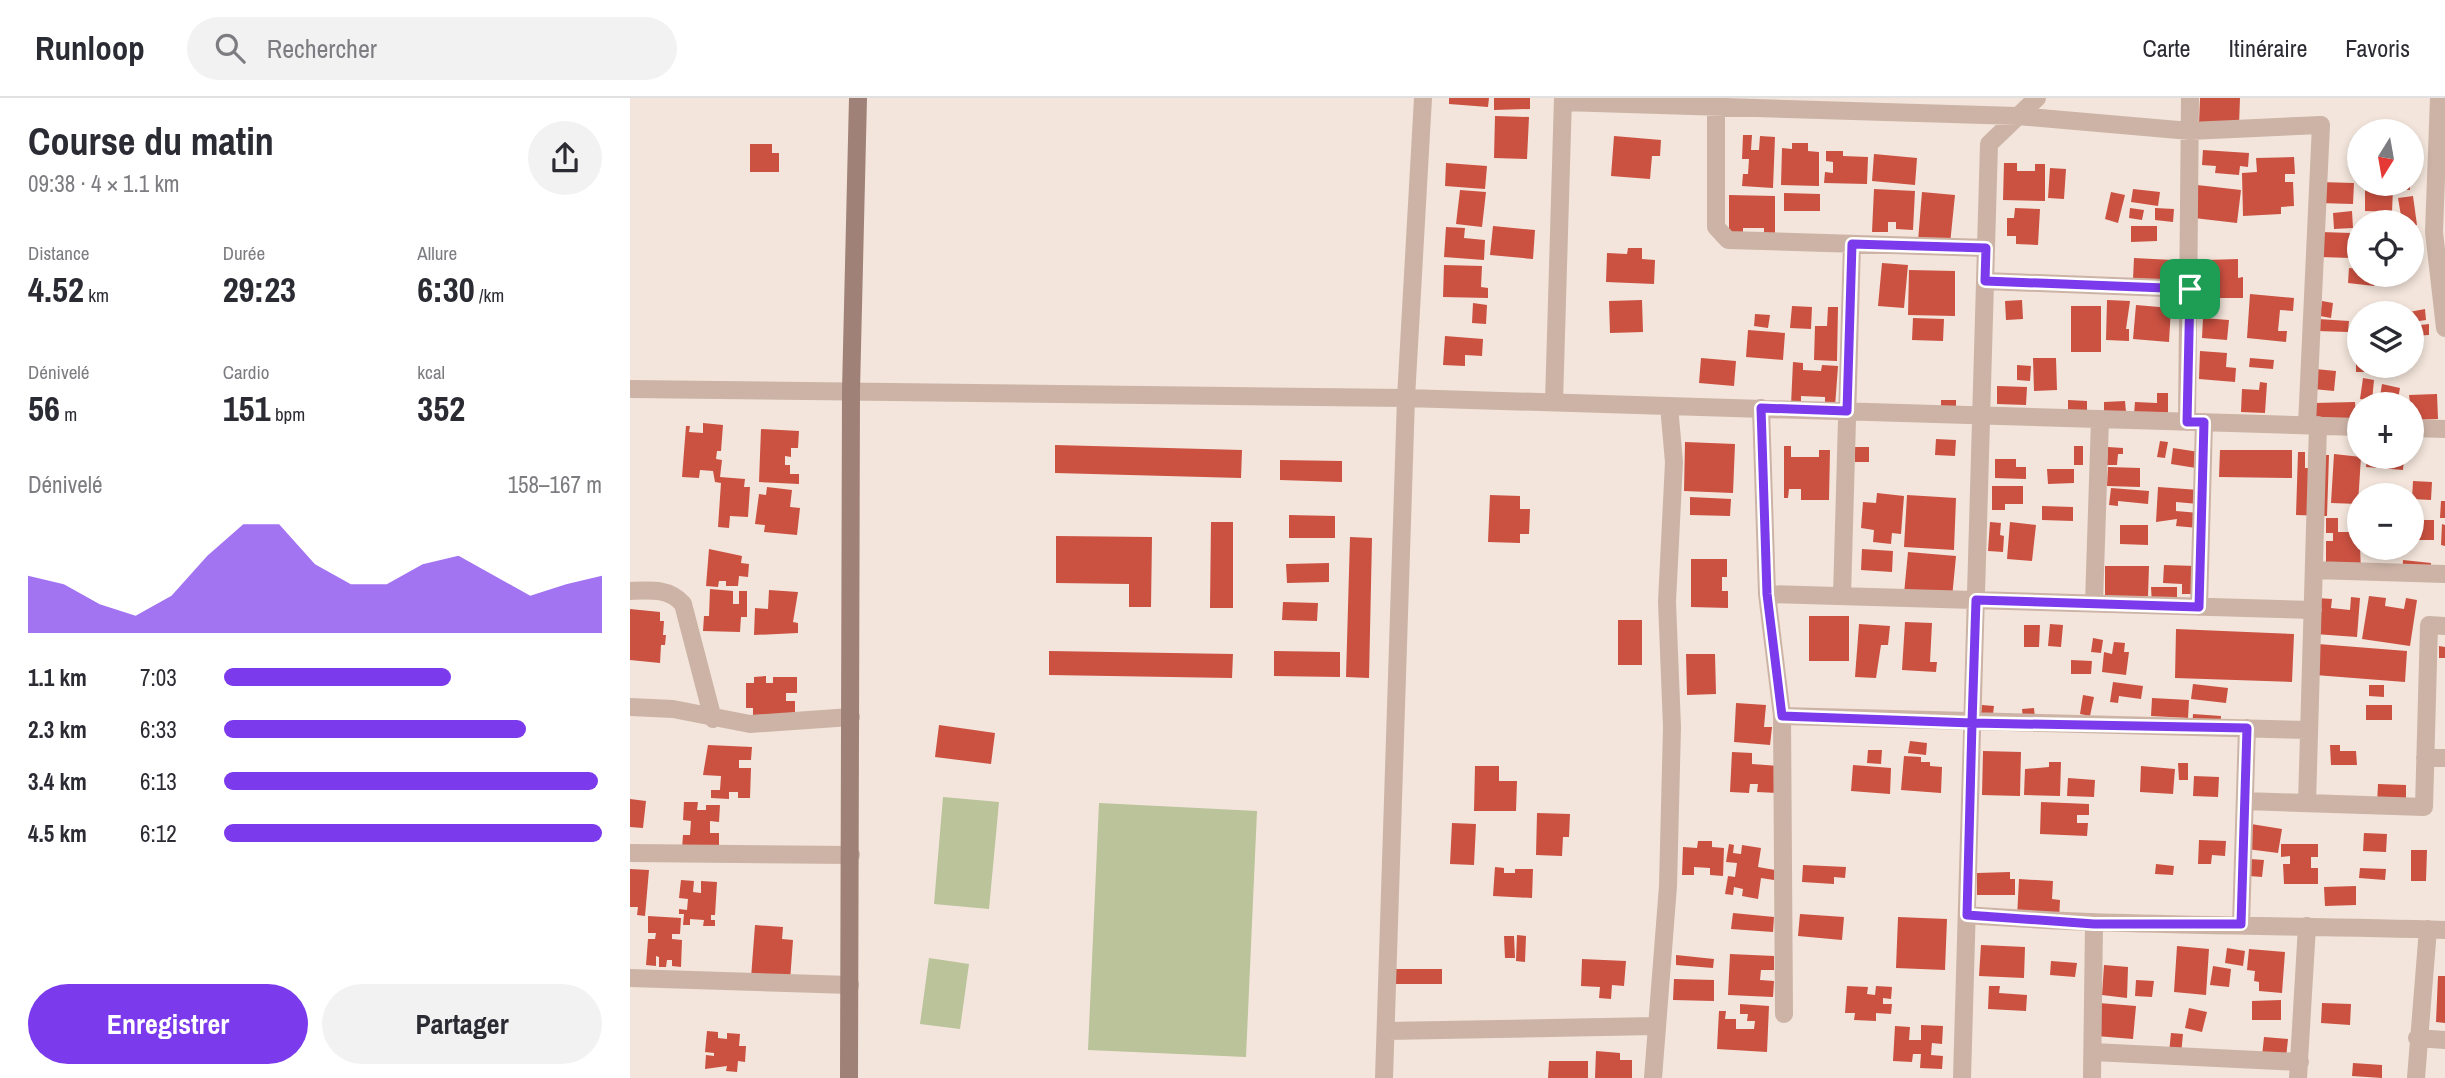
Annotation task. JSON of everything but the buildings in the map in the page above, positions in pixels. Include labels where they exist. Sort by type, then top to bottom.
[{"type":"main road","points":[[849,1078],[851,390],[858,98]]},
{"type":"street","points":[[1384,1078],[1406,398],[1423,98]]},
{"type":"street","points":[[1962,1078],[1989,144],[2037,98]]},
{"type":"street","points":[[2190,98],[2190,289],[2196,422],[2199,607]]},
{"type":"street","points":[[2439,98],[2440,232],[2445,328]]},
{"type":"street","points":[[1554,402],[1563,100],[2017,116],[2190,131],[2321,125],[2312,425],[2314,570],[2307,803]]},
{"type":"street","points":[[1716,106],[1716,227],[1728,240],[1986,248]]},
{"type":"street","points":[[1842,596],[1852,244]]},
{"type":"street","points":[[1985,281],[2190,289]]},
{"type":"street","points":[[630,389],[1406,398],[2347,426]]},
{"type":"street","points":[[1653,1078],[1668,886],[1672,740],[1667,602],[1674,462],[1669,406]]},
{"type":"street","points":[[1761,408],[1767,594],[1782,716],[1784,1014]]},
{"type":"street","points":[[2094,603],[2099,419]]},
{"type":"street","points":[[2424,428],[2445,429]]},
{"type":"street","points":[[2314,570],[2445,574]]},
{"type":"street","points":[[630,591],[656,590],[675,595],[683,604],[713,719]]},
{"type":"street","points":[[1767,594],[2313,610]]},
{"type":"street","points":[[2245,801],[2424,807],[2429,625],[2445,626]]},
{"type":"street","points":[[630,706],[673,709],[713,719],[750,724],[851,717]]},
{"type":"street","points":[[1782,716],[2309,730]]},
{"type":"street","points":[[2241,924],[2247,728]]},
{"type":"street","points":[[2425,758],[2445,758]]},
{"type":"street","points":[[630,853],[851,855]]},
{"type":"street","points":[[1967,915],[2094,924],[2241,924],[2437,930],[2417,1038],[2416,1078]]},
{"type":"street","points":[[2092,1078],[2094,924]]},
{"type":"street","points":[[2093,1052],[2299,1070],[2307,926]]},
{"type":"street","points":[[630,978],[850,985]]},
{"type":"street","points":[[1386,1031],[1656,1026]]},
{"type":"street","points":[[2417,1038],[2445,1040]]},
{"type":"green space","points":[[943,797],[999,802],[989,909],[934,904]]},
{"type":"green space","points":[[1099,803],[1257,811],[1246,1057],[1088,1050]]},
{"type":"green space","points":[[929,958],[969,964],[960,1029],[920,1024]]},
{"type":"route","points":[[2190,289],[1985,281],[1986,248],[1852,244],[1847,411],[1761,408],[1767,594],[1782,716],[1972,723],[1967,915],[2094,924],[2241,924],[2247,728],[1972,723],[1976,600],[2199,607],[2204,422],[2187,422],[2190,289]]}]
